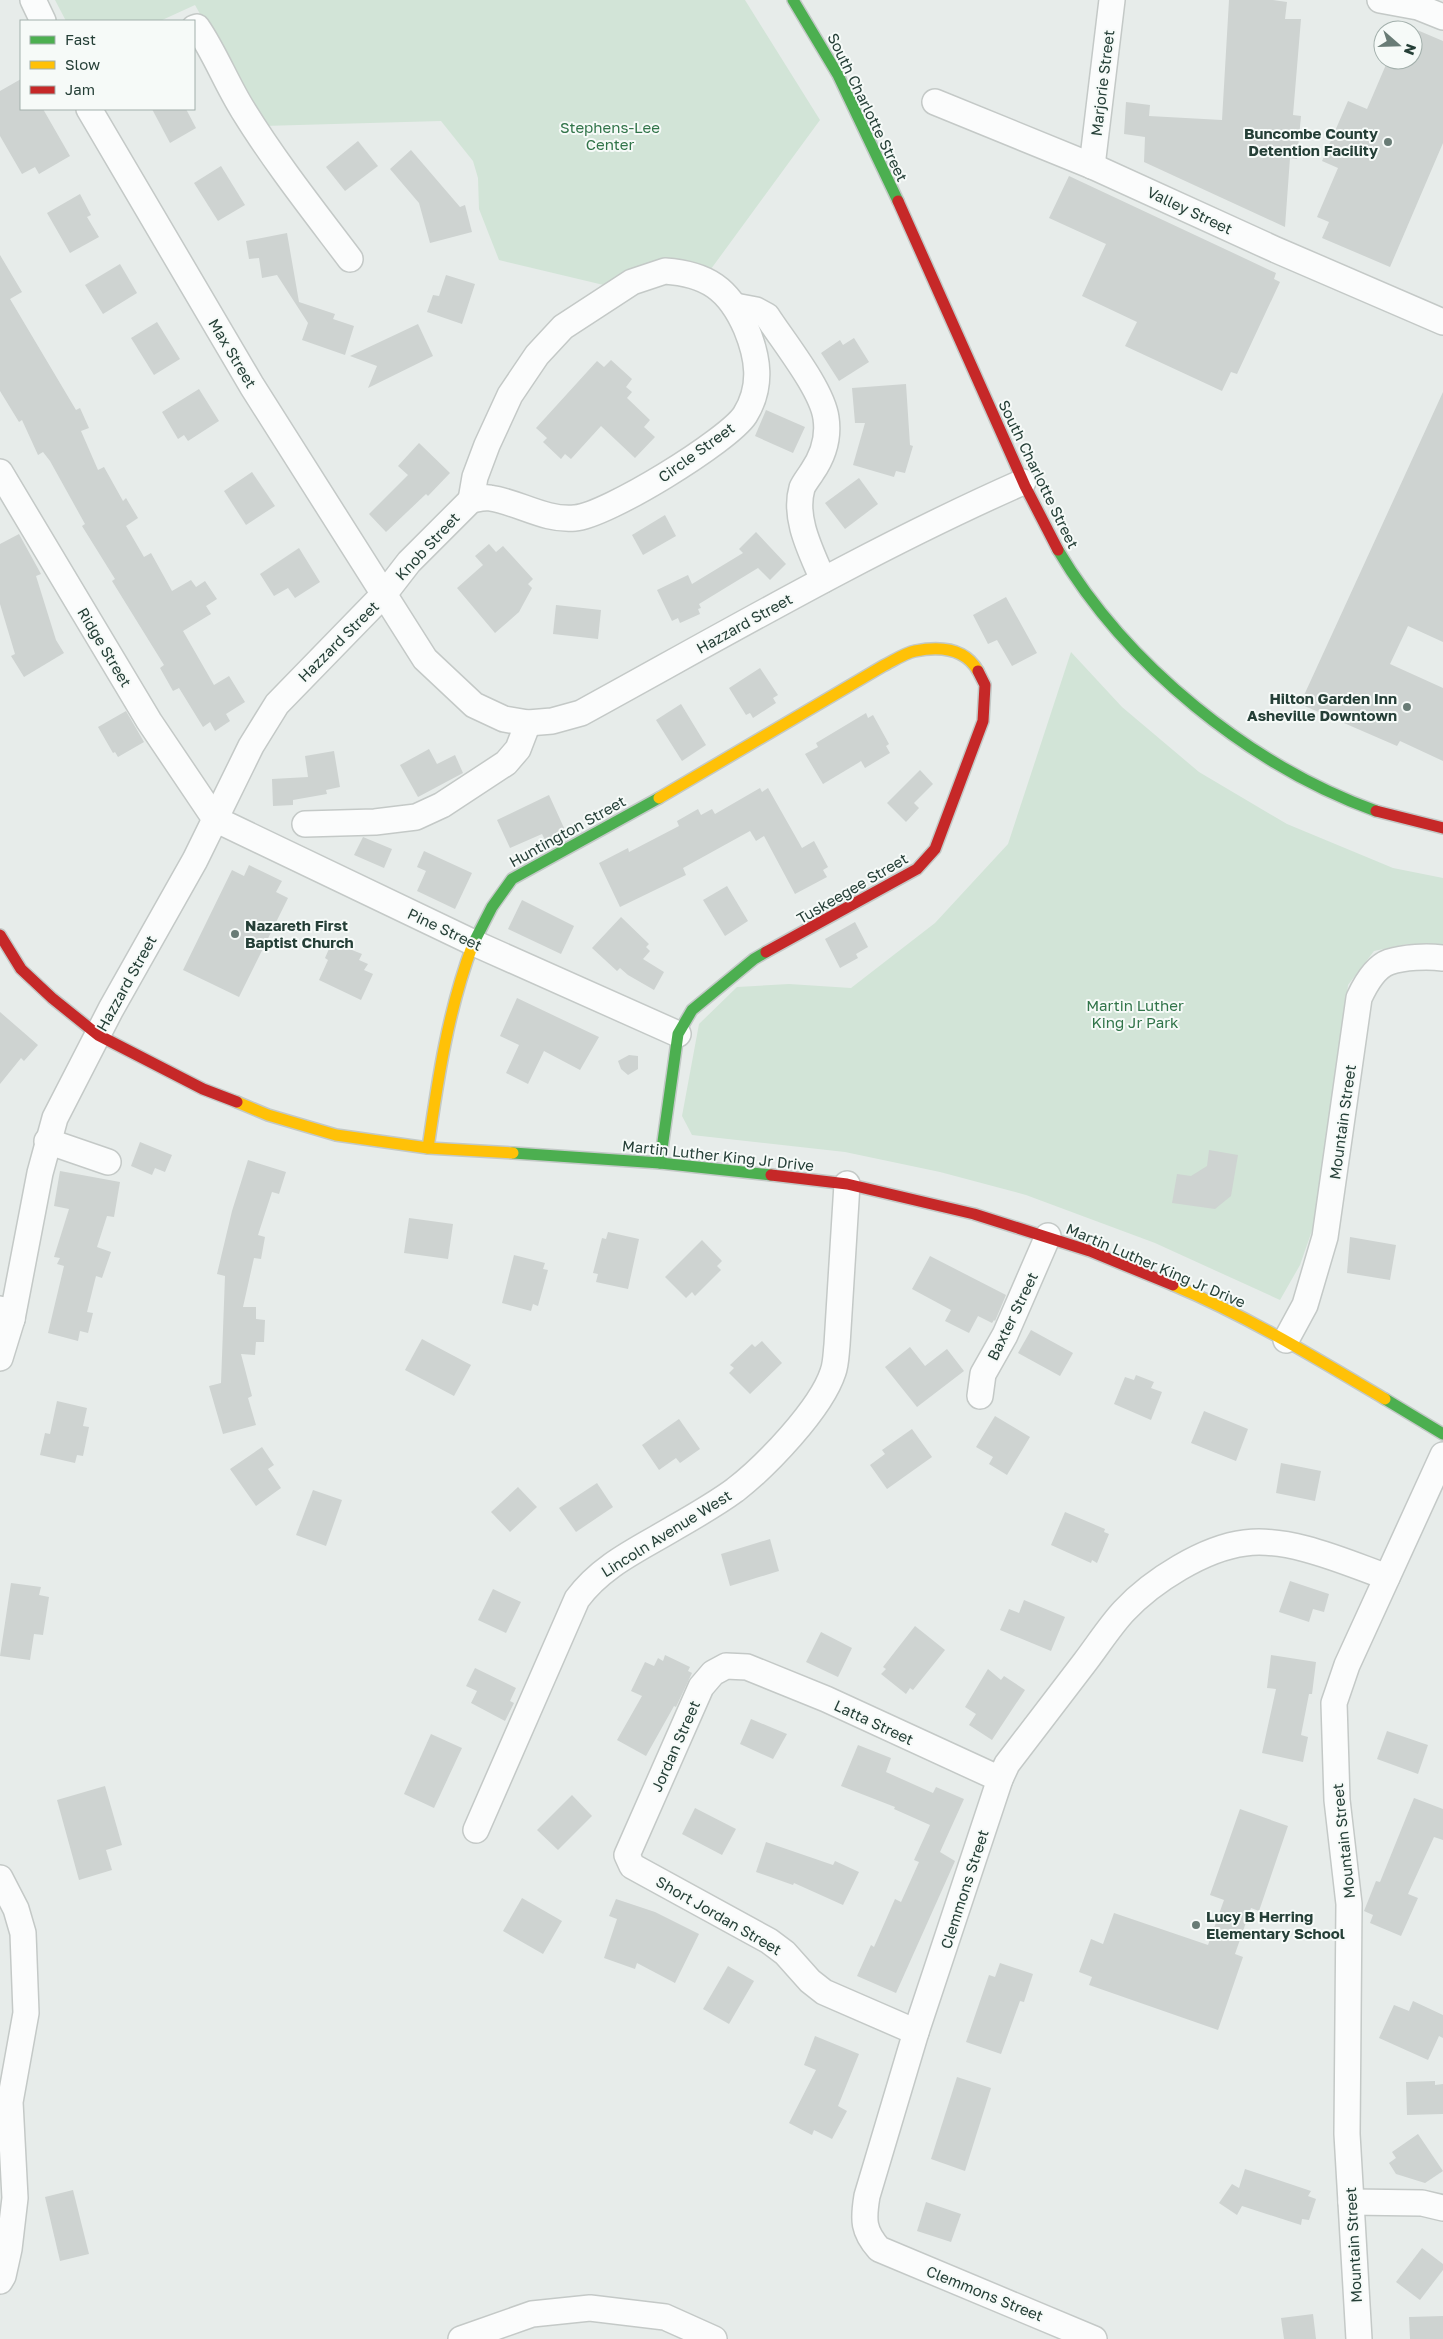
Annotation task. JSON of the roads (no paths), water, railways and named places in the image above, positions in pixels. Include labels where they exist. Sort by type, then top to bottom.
[{"type":"main road","name":"South Charlotte Street","points":[[793,0],[814,30],[850,98],[1024,482],[1062,556],[1107,619],[1152,668],[1180,693],[1232,736],[1282,769],[1327,791],[1384,815],[1443,828]]},
{"type":"main road","name":"Tuskeegee Street","points":[[660,1163],[678,1034],[692,1010],[754,959],[917,870],[935,849],[983,721],[986,685],[970,660],[944,648],[914,651],[884,666]]},
{"type":"main road","name":"Huntington Street","points":[[428,1148],[439,1067],[458,985],[474,943],[500,892],[512,878],[704,773],[884,666]]},
{"type":"main road","name":"Martin Luther King Jr Drive","points":[[0,935],[21,969],[52,998],[98,1035],[203,1089],[268,1116],[336,1135],[428,1148],[660,1163],[846,1184],[974,1214],[1090,1250],[1201,1297],[1286,1340],[1443,1434]]},
{"type":"street","points":[[33,0],[43,20]]},
{"type":"street","name":"Marjorie Street","points":[[1092,166],[1112,0]]},
{"type":"street","points":[[1380,0],[1418,7],[1443,17]]},
{"type":"street","points":[[195,28],[198,27],[207,41],[241,108],[270,154],[350,259]]},
{"type":"street","name":"Valley Street","points":[[936,102],[1092,166],[1274,249],[1443,322]]},
{"type":"street","name":"Max Street","points":[[90,110],[252,386],[385,593]]},
{"type":"street","name":"Circle Street","points":[[665,271],[682,272],[718,287],[734,306],[755,350],[758,370],[755,390],[745,415],[723,435],[657,480],[593,515],[574,518],[555,517],[489,497],[471,500],[475,477],[510,395],[532,361],[563,327],[632,282],[665,271]]},
{"type":"street","points":[[734,306],[756,310],[766,316],[815,390],[826,417],[826,443],[818,462],[802,488],[799,511],[823,580]]},
{"type":"street","name":"Ridge Street","points":[[0,472],[149,720],[216,819]]},
{"type":"street","name":"Hazzard Street","points":[[0,1358],[6,1314],[47,1141],[66,1094],[216,819],[251,746],[277,704],[385,593],[425,659],[474,705],[504,720],[528,723],[552,721],[581,713],[823,580],[945,516],[1024,482]]},
{"type":"street","name":"Knob Street","points":[[385,593],[409,562],[471,500]]},
{"type":"street","points":[[305,824],[404,820],[425,813],[442,805],[506,764],[518,749],[528,723]]},
{"type":"street","name":"Pine Street","points":[[216,819],[474,943],[678,1034]]},
{"type":"street","name":"Mountain Street","points":[[1286,1340],[1305,1305],[1325,1237],[1359,998],[1366,982],[1388,963],[1430,956],[1443,958]]},
{"type":"street","points":[[47,1141],[108,1162]]},
{"type":"street","name":"Lincoln Avenue West","points":[[476,1830],[577,1599],[590,1582],[608,1567],[713,1505],[736,1489],[795,1432],[823,1392],[834,1371],[837,1345],[846,1184]]},
{"type":"street","name":"Baxter Street","points":[[980,1396],[983,1374],[1005,1335],[1048,1236]]},
{"type":"street","name":"Mountain Street","points":[[1359,2339],[1351,2202],[1347,2048],[1349,2024],[1349,1904],[1337,1800],[1334,1703],[1347,1665],[1443,1455]]},
{"type":"street","name":"Clemmons Street","points":[[1094,2339],[879,2249],[869,2237],[864,2217],[866,2196],[916,2032],[1000,1780],[1007,1764],[1125,1610],[1162,1580],[1188,1564],[1216,1550],[1245,1543],[1280,1544],[1318,1553],[1387,1577]]},
{"type":"street","name":"Jordan Street","points":[[627,1855],[701,1687],[713,1673],[726,1666],[747,1667]]},
{"type":"street","name":"Latta Street","points":[[747,1667],[826,1699],[1000,1780]]},
{"type":"street","name":"Short Jordan Street","points":[[627,1855],[632,1866],[769,1941],[785,1953],[810,1981],[824,1992],[916,2032]]},
{"type":"street","points":[[0,1878],[16,1909],[22,1933],[26,2013],[10,2102],[15,2198],[9,2249],[3,2276],[0,2281]]},
{"type":"street","points":[[0,2129],[14,2165]]},
{"type":"street","points":[[1351,2202],[1422,2203],[1443,2208]]},
{"type":"street","points":[[461,2339],[532,2314],[590,2308],[665,2317],[714,2339]]},
{"type":"place","name":"Buncombe County Detention Facility","points":[[1388,142]]},
{"type":"place","name":"Hilton Garden Inn Asheville Downtown","points":[[1407,707]]},
{"type":"place","name":"Nazareth First Baptist Church","points":[[235,934]]},
{"type":"place","name":"Lucy B Herring Elementary School","points":[[1196,1925]]},
{"type":"park label","name":"Stephens-Lee Center","points":[[610,136]]},
{"type":"park label","name":"Martin Luther King Jr Park","points":[[1135,1014]]}]
